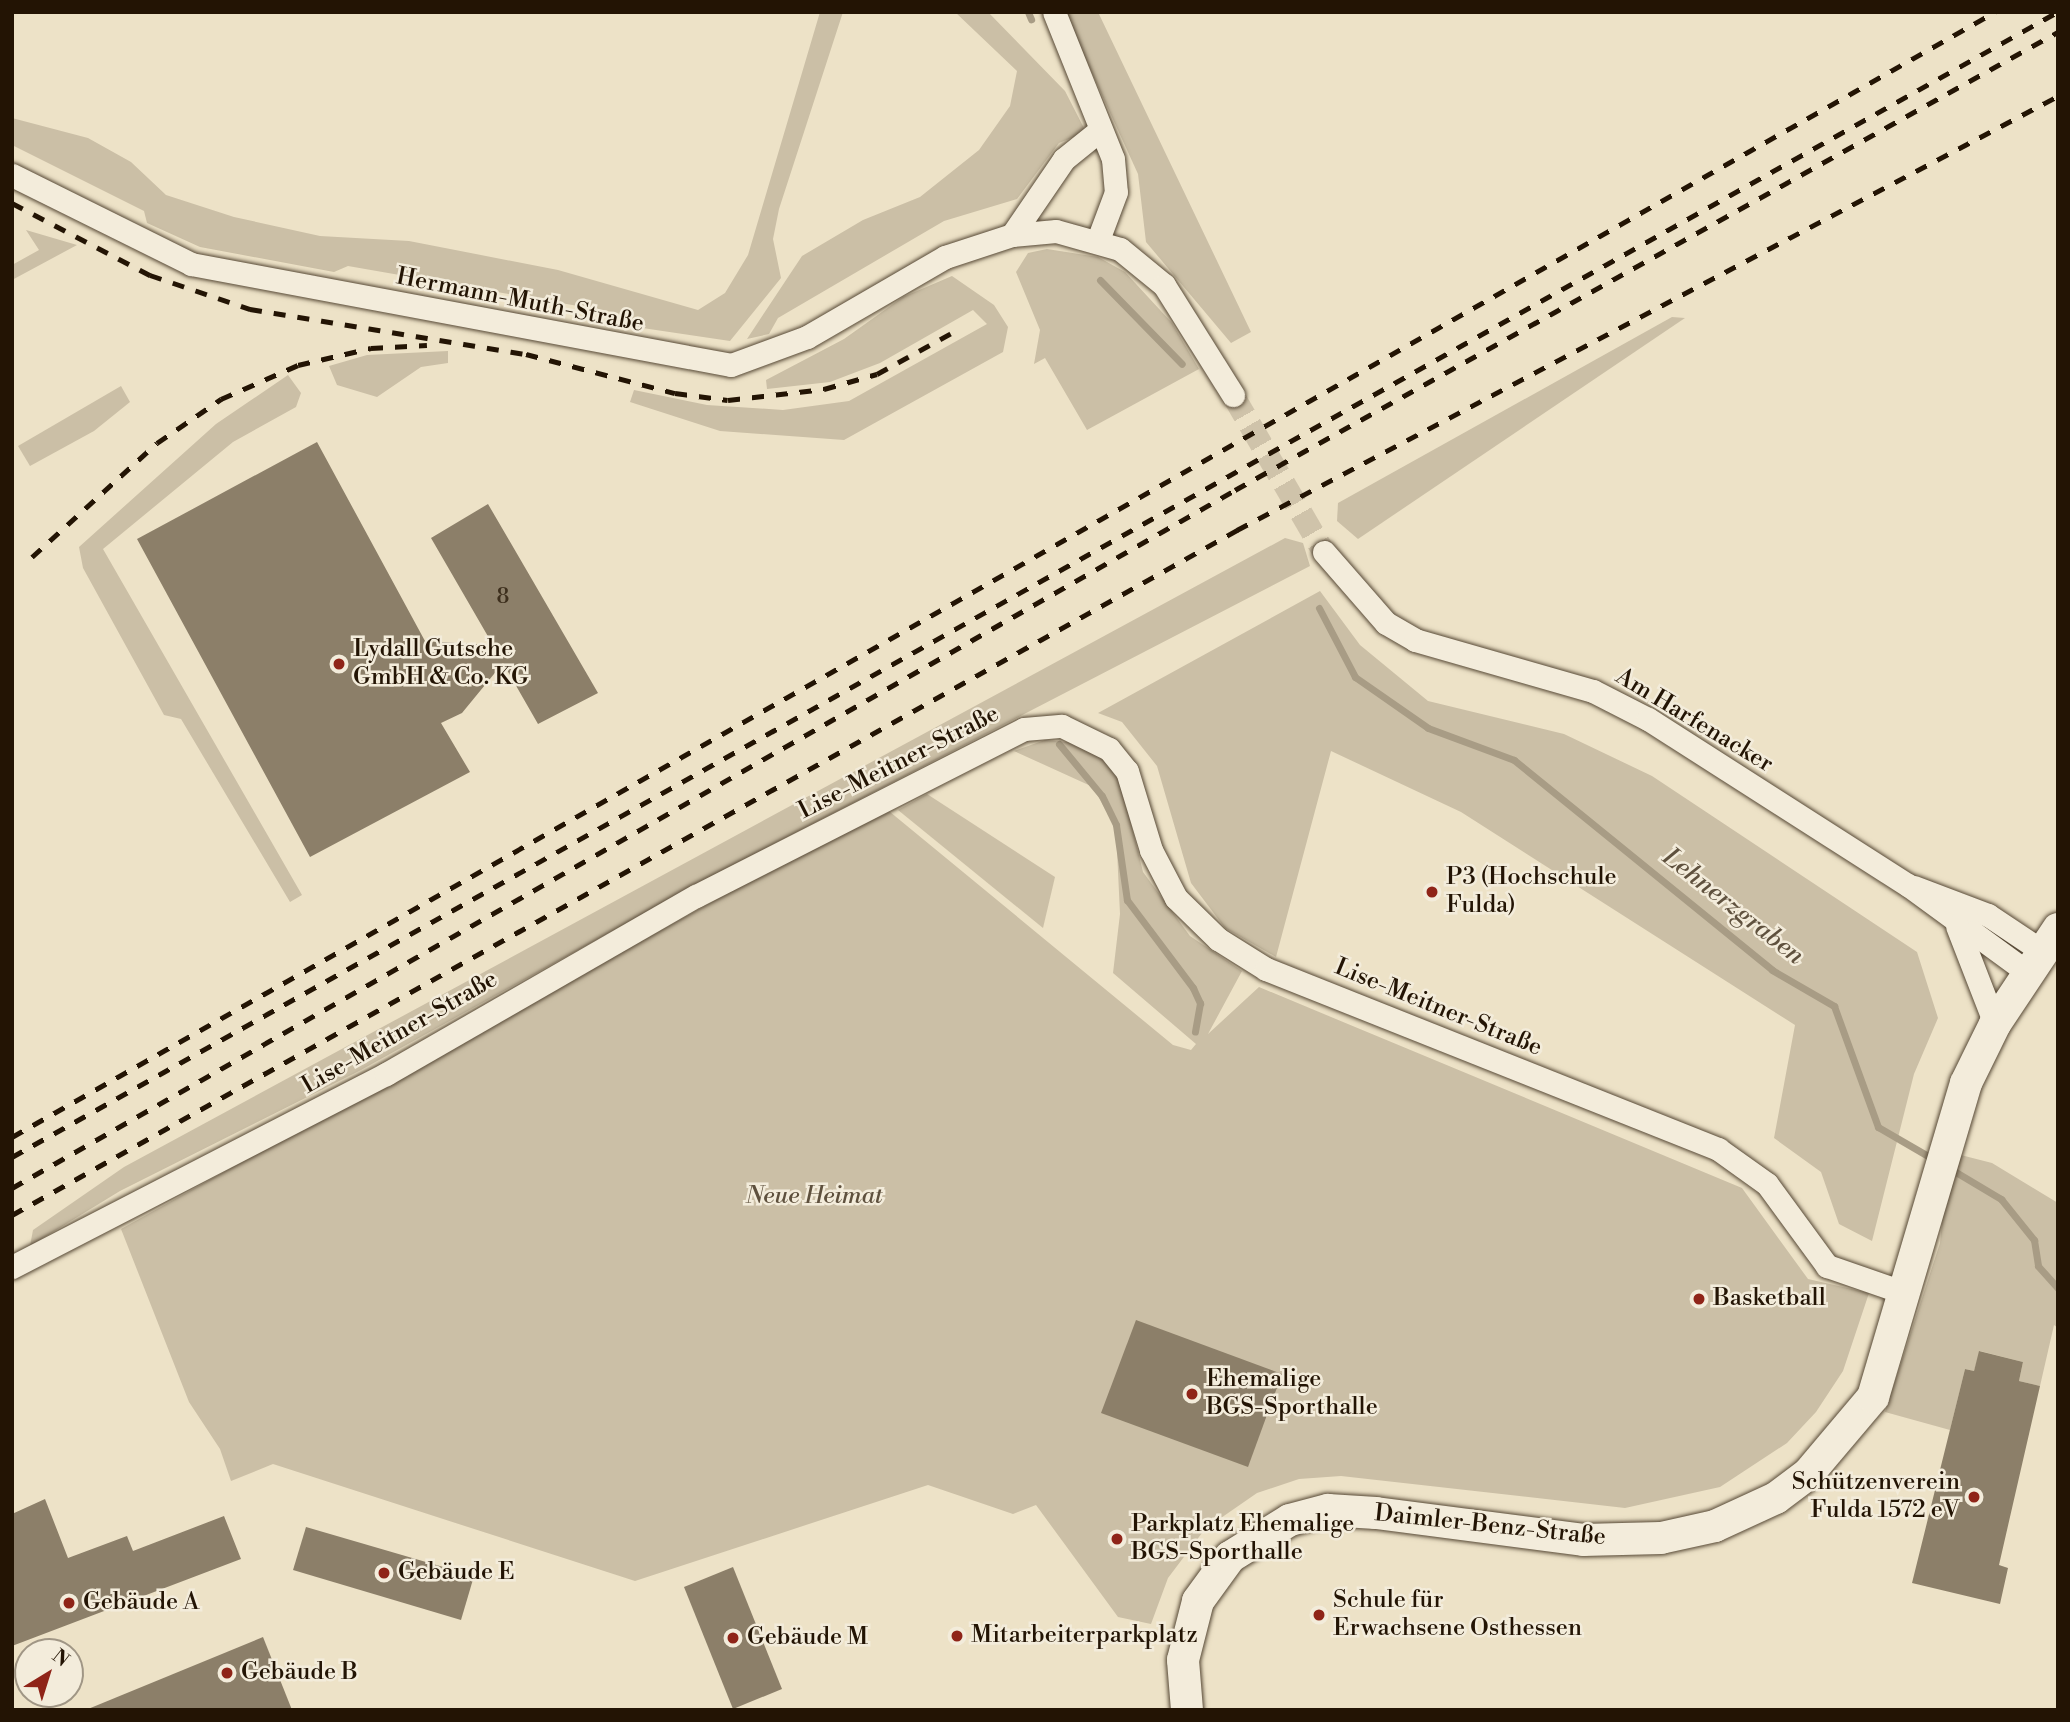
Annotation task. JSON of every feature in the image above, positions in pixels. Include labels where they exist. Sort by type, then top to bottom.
[{"type":"street","points":[[1054,12],[1076,78],[1114,159],[1116,192],[1098,240]]},
{"type":"street","points":[[1012,235],[1064,159],[1100,130]]},
{"type":"street","name":"Hermann-Muth-Straße","points":[[12,175],[191,264],[732,365],[807,337],[945,257],[1012,235],[1056,231],[1098,240],[1120,249],[1164,285],[1233,395]]},
{"type":"street","name":"Am Harfenacker","points":[[1330,561],[1386,623],[1415,640],[1593,691],[1908,885],[1957,926],[2042,951]]},
{"type":"street","name":"Lise-Meitner-Straße","points":[[12,1268],[362,1086],[696,896],[1024,729],[1062,726],[1109,749],[1128,771],[1151,850],[1170,886],[1218,939],[1266,969],[1718,1149],[1767,1184],[1827,1266],[1905,1293]]},
{"type":"street","name":"Am Harfenacker","points":[[1908,885],[1980,911],[2042,951]]},
{"type":"street","name":"Am Harfenacker","points":[[1957,926],[1995,1024]]},
{"type":"street","name":"Daimler-Benz-Straße","points":[[1187,1710],[1183,1660],[1198,1601],[1211,1579],[1256,1537],[1328,1510],[1583,1541],[1661,1538],[1715,1526],[1776,1498],[1835,1448],[1873,1397],[1905,1293],[1926,1204],[1945,1141],[1995,1024],[2042,951]]},
{"type":"green space","points":[[820,12],[843,12],[779,209],[773,239],[781,278],[730,341],[629,326],[618,313],[348,266],[334,272],[200,247],[147,223],[144,211],[12,145],[12,118],[88,138],[131,162],[166,195],[234,217],[320,236],[409,241],[558,270],[698,310],[725,293],[748,255]]},
{"type":"green space","points":[[955,12],[988,12],[1065,91],[1086,132],[1059,143],[1017,199],[944,221],[778,318],[769,334],[747,339],[802,256],[863,220],[920,197],[979,150],[1010,106],[1017,71]]},
{"type":"green space","points":[[1064,12],[1098,12],[1251,332],[1231,343],[1146,242],[1138,174]]},
{"type":"green space","points":[[26,230],[77,245],[12,280],[12,265],[39,250]]},
{"type":"green space","points":[[1047,249],[1098,257],[1125,272],[1172,323],[1199,369],[1087,430],[1045,358],[1034,364],[1040,330],[1016,272],[1028,253]]},
{"type":"green space","points":[[952,276],[994,305],[1008,327],[1003,352],[844,440],[720,431],[630,402],[634,390],[707,405],[783,410],[849,401],[987,324],[973,310],[880,363],[830,382],[767,389],[766,380],[844,339],[903,297]]},
{"type":"green space","points":[[1672,317],[1685,318],[1358,539],[1337,521],[1338,503]]},
{"type":"green space","points":[[448,351],[448,363],[421,367],[377,397],[337,385],[329,366],[367,355]]},
{"type":"green space","points":[[288,375],[301,393],[296,407],[233,442],[103,549],[302,895],[290,902],[181,719],[164,715],[83,568],[79,547],[216,424]]},
{"type":"green space","points":[[121,386],[130,402],[94,431],[30,466],[18,446]]},
{"type":"green space","points":[[1285,538],[1303,543],[1310,566],[708,878],[361,1070],[120,1191],[30,1246],[33,1230],[124,1167]]},
{"type":"green space","points":[[1320,591],[1360,645],[1428,701],[1564,734],[1652,776],[1917,952],[1938,1018],[1914,1074],[1872,1241],[1839,1224],[1821,1172],[1774,1138],[1795,1025],[1461,812],[1331,751],[1276,957],[1225,928],[1191,883],[1157,766],[1122,722],[1098,713]]},
{"type":"green space","name":"Neue Heimat","points":[[1045,740],[1077,743],[1104,759],[1120,779],[1143,872],[1190,936],[1242,971],[1208,1034],[1259,987],[1742,1188],[1808,1279],[1869,1293],[1843,1371],[1816,1412],[1787,1443],[1720,1487],[1625,1508],[1341,1476],[1299,1479],[1257,1493],[1205,1529],[1168,1578],[1151,1624],[1118,1617],[1036,1505],[1013,1514],[928,1485],[635,1581],[273,1464],[231,1481],[220,1449],[189,1402],[121,1229],[884,807],[1173,1045],[1191,1050],[1196,1044],[1113,973],[1120,914],[1116,829],[1093,787],[1014,751]]},
{"type":"green space","points":[[927,794],[1055,877],[1043,928],[898,810]]},
{"type":"green space","points":[[1949,1152],[1992,1163],[2058,1203],[2058,1328],[2054,1325],[2040,1386],[2019,1381],[2023,1362],[1980,1351],[1974,1371],[1965,1369],[1950,1430],[1885,1412],[1940,1243]]},
{"type":"building","name":"Lydall Gutsche GmbH & Co. KG","points":[[317,442],[425,641],[493,645],[431,538],[488,504],[598,693],[538,724],[503,663],[462,713],[441,723],[470,772],[310,857],[137,539]]},
{"type":"building","name":"Ehemalige BGS-Sporthalle","points":[[1136,1320],[1282,1374],[1248,1467],[1101,1413]]},
{"type":"building","name":"Schützenverein Fulda 1572 eV","points":[[1979,1351],[2023,1362],[2019,1381],[2040,1386],[1999,1565],[2008,1568],[2000,1604],[1912,1583],[1965,1369],[1974,1371]]},
{"type":"building","name":"Gebäude A","points":[[45,1499],[68,1558],[127,1536],[133,1551],[224,1516],[241,1559],[33,1638],[14,1638],[12,1646],[12,1514]]},
{"type":"building","name":"Gebäude E","points":[[306,1527],[474,1576],[461,1620],[293,1570]]},
{"type":"building","name":"Gebäude M","points":[[733,1567],[782,1689],[733,1709],[684,1587]]},
{"type":"building","name":"Gebäude B","points":[[263,1637],[292,1710],[88,1709]]},
{"type":"waterway","name":"Lehnerzgraben","points":[[1028,12],[1031,19]]},
{"type":"waterway","name":"Lehnerzgraben","points":[[1100,280],[1182,364]]},
{"type":"waterway","name":"Lehnerzgraben","points":[[1319,608],[1355,677],[1428,728],[1514,760],[1772,970],[1834,1006],[1878,1127],[1935,1160]]},
{"type":"waterway","points":[[1059,744],[1102,796],[1116,825],[1127,900],[1193,988],[1200,1003],[1195,1032]]},
{"type":"waterway","name":"Lehnerzgraben","points":[[1949,1168],[2001,1199],[2034,1240],[2038,1266],[2058,1288]]},
{"type":"tunnel","points":[[1233,395],[1324,552]]},
{"type":"railway","points":[[12,1137],[1995,12]]},
{"type":"railway","points":[[12,1157],[2057,12]]},
{"type":"railway","points":[[12,1188],[1235,490],[2058,32]]},
{"type":"railway","points":[[12,1215],[1237,530],[2058,96]]},
{"type":"railway","points":[[12,203],[150,275],[250,309],[526,354],[675,393],[728,400],[824,389],[877,374],[957,330]]},
{"type":"railway","points":[[32,557],[157,443],[221,399],[298,365],[371,348],[427,345]]},
{"type":"place","name":"Lydall Gutsche GmbH & Co. KG","points":[[339,664]]},
{"type":"place","name":"P3 (Hochschule Fulda)","points":[[1432,892]]},
{"type":"place","name":"Basketball","points":[[1699,1299]]},
{"type":"place","name":"Ehemalige BGS-Sporthalle","points":[[1192,1394]]},
{"type":"place","name":"Schützenverein Fulda 1572 eV","points":[[1974,1497]]},
{"type":"place","name":"Parkplatz Ehemalige BGS-Sporthalle","points":[[1117,1539]]},
{"type":"place","name":"Gebäude E","points":[[384,1573]]},
{"type":"place","name":"Gebäude A","points":[[69,1603]]},
{"type":"place","name":"Schule für Erwachsene Osthessen","points":[[1319,1615]]},
{"type":"place","name":"Mitarbeiterparkplatz","points":[[957,1636]]},
{"type":"place","name":"Gebäude M","points":[[733,1638]]},
{"type":"place","name":"Gebäude B","points":[[227,1673]]}]
